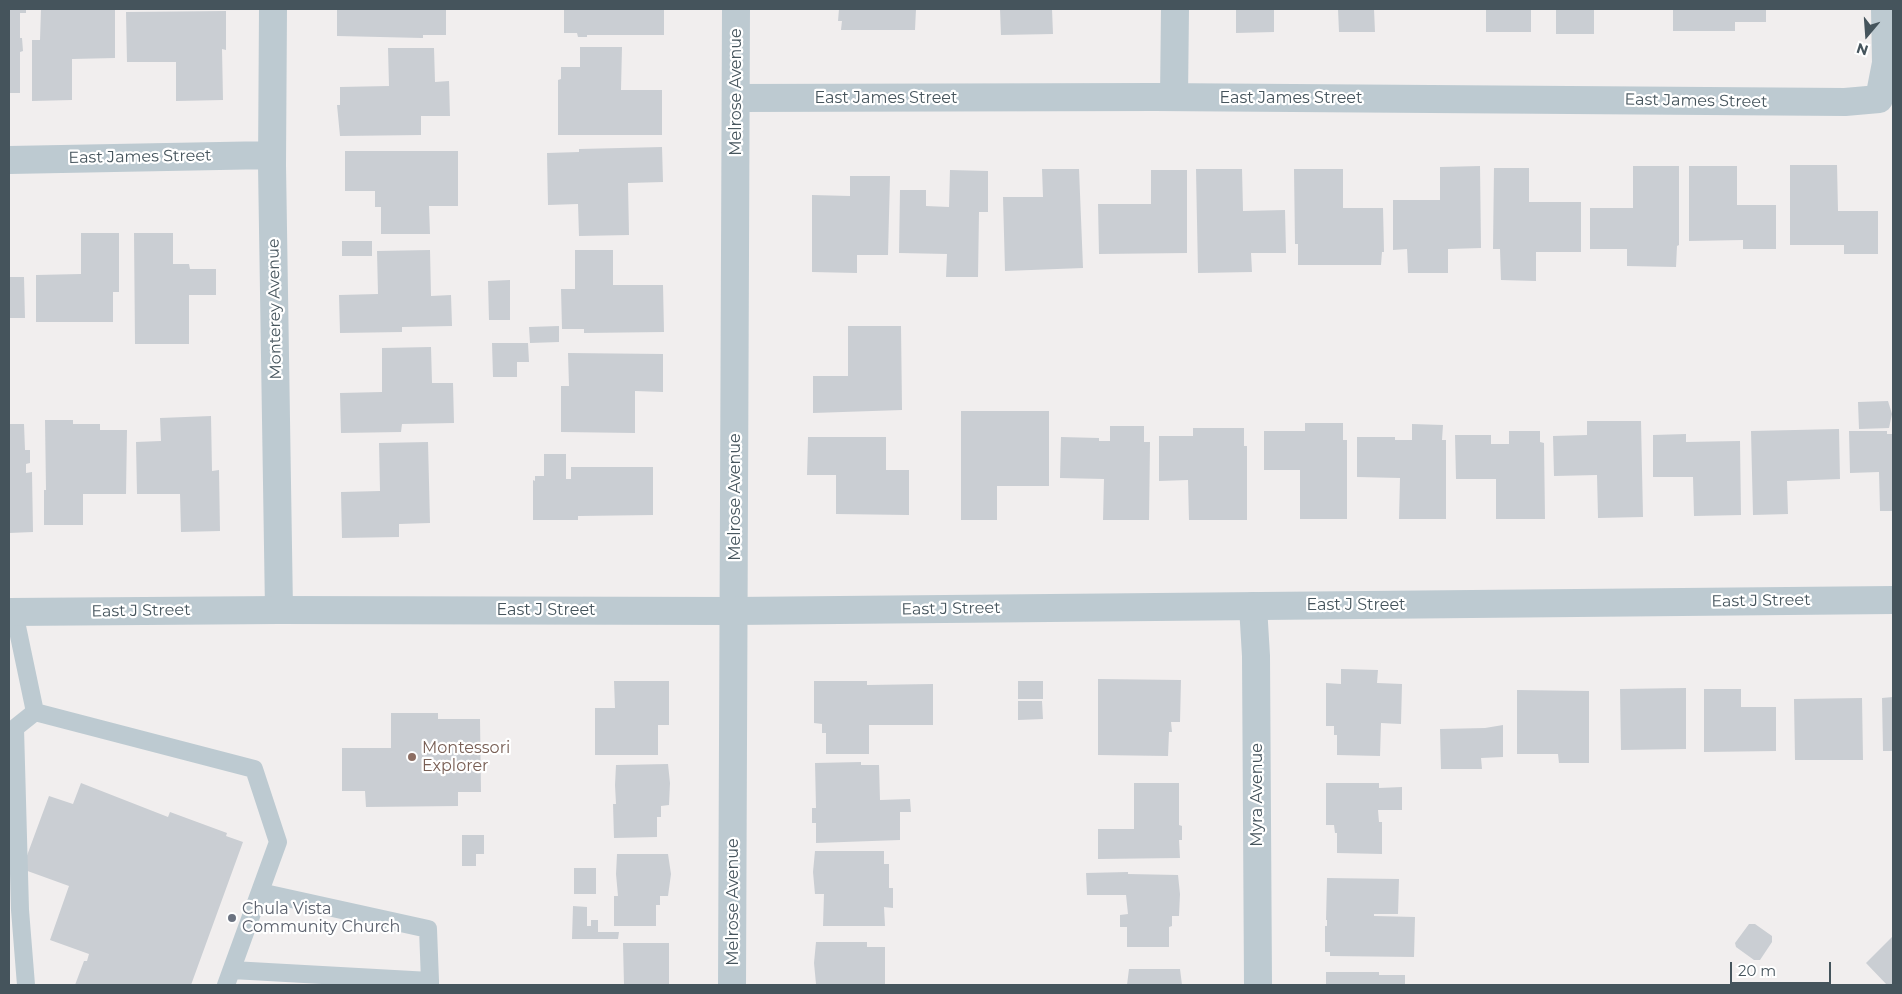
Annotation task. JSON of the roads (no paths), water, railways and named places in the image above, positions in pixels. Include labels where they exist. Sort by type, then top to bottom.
[{"type":"street","name":"Monterey Avenue","points":[[273,9],[272,155],[279,610]]},
{"type":"street","name":"Melrose Avenue","points":[[732,985],[736,9]]},
{"type":"street","points":[[1174,97],[1175,9]]},
{"type":"street","name":"East James Street","points":[[737,98],[1174,97],[1845,102],[1879,99],[1886,63],[1885,9]]},
{"type":"street","name":"East James Street","points":[[9,160],[272,155]]},
{"type":"street","name":"East J Street","points":[[12,612],[279,610],[734,611],[1893,600]]},
{"type":"street","name":"Myra Avenue","points":[[1253,606],[1256,656],[1258,985]]},
{"type":"lane","points":[[12,612],[35,712]]},
{"type":"lane","points":[[35,712],[254,769],[278,842],[229,977],[430,983],[428,929],[260,892]]},
{"type":"lane","points":[[26,985],[20,910],[15,728],[35,712]]},
{"type":"place","name":"Montessori Explorer","points":[[412,757]]},
{"type":"place","name":"Chula Vista Community Church","points":[[232,918]]}]
